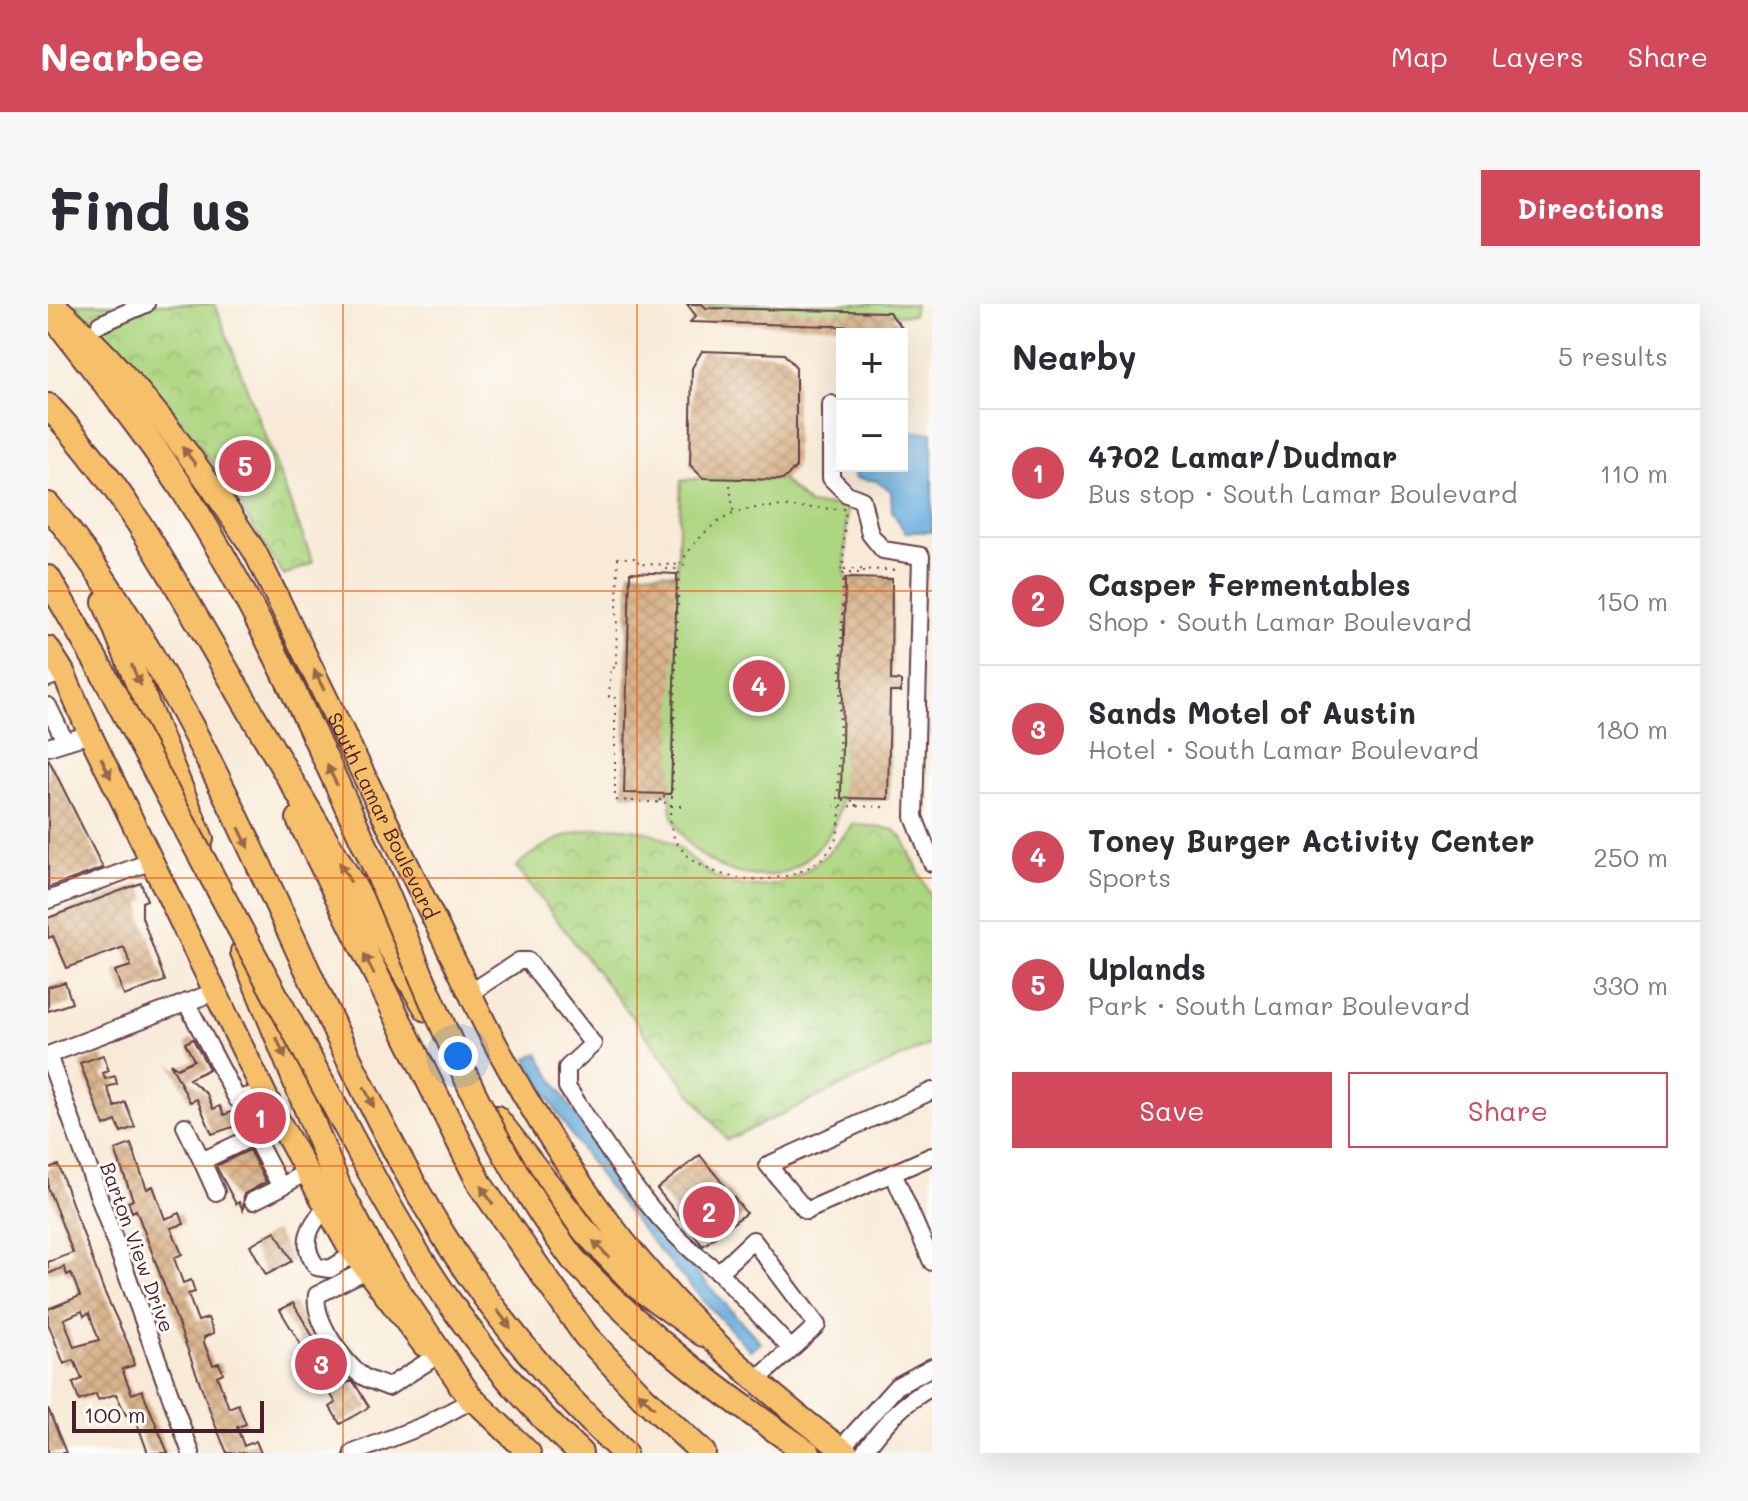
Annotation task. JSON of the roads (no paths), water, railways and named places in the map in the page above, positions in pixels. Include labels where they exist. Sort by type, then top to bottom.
[{"type":"highway","points":[[48,309],[146,435],[223,556],[257,618],[377,871],[483,1118],[538,1213],[573,1259],[625,1314],[691,1371],[808,1453]]},
{"type":"highway","points":[[48,406],[124,501],[170,567],[242,698],[477,1092],[526,1161],[582,1228],[638,1287],[703,1334]]},
{"type":"highway","points":[[48,505],[86,551],[159,669],[203,753],[379,1119],[432,1216],[504,1321],[547,1373],[624,1453]]},
{"type":"highway","points":[[86,551],[266,1013],[339,1188],[377,1260],[472,1400]]},
{"type":"highway","points":[[48,578],[103,673],[362,1157],[433,1281],[477,1342],[580,1453]]},
{"type":"highway","points":[[242,698],[338,902],[481,1186],[586,1336],[643,1397],[703,1453]]},
{"type":"main road","name":"South Lamar Boulevard","points":[[53,304],[104,351],[163,421],[219,495],[255,552],[513,1079],[575,1179],[632,1256],[703,1334],[756,1381],[850,1451]]},
{"type":"main road","points":[[48,648],[56,675],[90,734],[280,1122],[327,1208],[360,1262],[435,1357],[472,1400],[529,1453]]},
{"type":"street","points":[[100,324],[146,304]]},
{"type":"street","points":[[831,404],[831,478],[847,494],[862,500],[870,534],[877,545],[892,553],[921,556],[914,817],[932,863]]},
{"type":"street","points":[[48,706],[65,741]]},
{"type":"street","points":[[48,747],[90,734]]},
{"type":"street","points":[[914,817],[932,810]]},
{"type":"street","points":[[48,900],[152,861]]},
{"type":"street","points":[[470,993],[519,961],[528,961],[593,1044],[567,1068],[567,1087],[653,1209],[695,1256],[719,1272],[791,1349]]},
{"type":"street","points":[[48,1055],[217,991]]},
{"type":"street","points":[[186,1002],[237,1099],[265,1092]]},
{"type":"street","points":[[216,1059],[243,1047]]},
{"type":"street","name":"Barton View Drive","points":[[48,1055],[191,1453]]},
{"type":"street","points":[[932,1091],[768,1165],[806,1211],[932,1156]]},
{"type":"street","points":[[202,1161],[280,1122]]},
{"type":"street","points":[[185,1126],[216,1192]]},
{"type":"street","points":[[254,1136],[281,1187]]},
{"type":"street","points":[[253,1201],[307,1171]]},
{"type":"street","points":[[893,1173],[932,1262]]},
{"type":"street","points":[[327,1208],[312,1222],[307,1240],[312,1261],[317,1267],[330,1269],[360,1262]]},
{"type":"street","points":[[719,1272],[753,1240],[817,1325],[756,1381]]},
{"type":"street","points":[[360,1262],[317,1295],[316,1302],[326,1329],[340,1356],[364,1377],[388,1387],[435,1357]]},
{"type":"street","points":[[850,1451],[897,1386],[932,1367]]},
{"type":"street","points":[[850,1451],[913,1397],[932,1387]]},
{"type":"street","points":[[353,1453],[425,1425],[472,1400]]},
{"type":"water","points":[[908,432],[932,432],[932,532],[905,532],[892,511],[891,491],[877,481],[856,478],[853,472],[908,472]]},
{"type":"water","points":[[538,1053],[612,1169],[699,1275],[761,1343],[750,1350],[687,1283],[628,1213],[549,1100],[527,1059]]},
{"type":"place","name":"Uplands","points":[[245,466]]},
{"type":"place","name":"Toney Burger Activity Center","points":[[759,686]]},
{"type":"place","name":"4702 Lamar/Dudmar","points":[[260,1118]]},
{"type":"place","name":"Casper Fermentables","points":[[709,1212]]},
{"type":"place","name":"Sands Motel of Austin","points":[[321,1364]]}]
